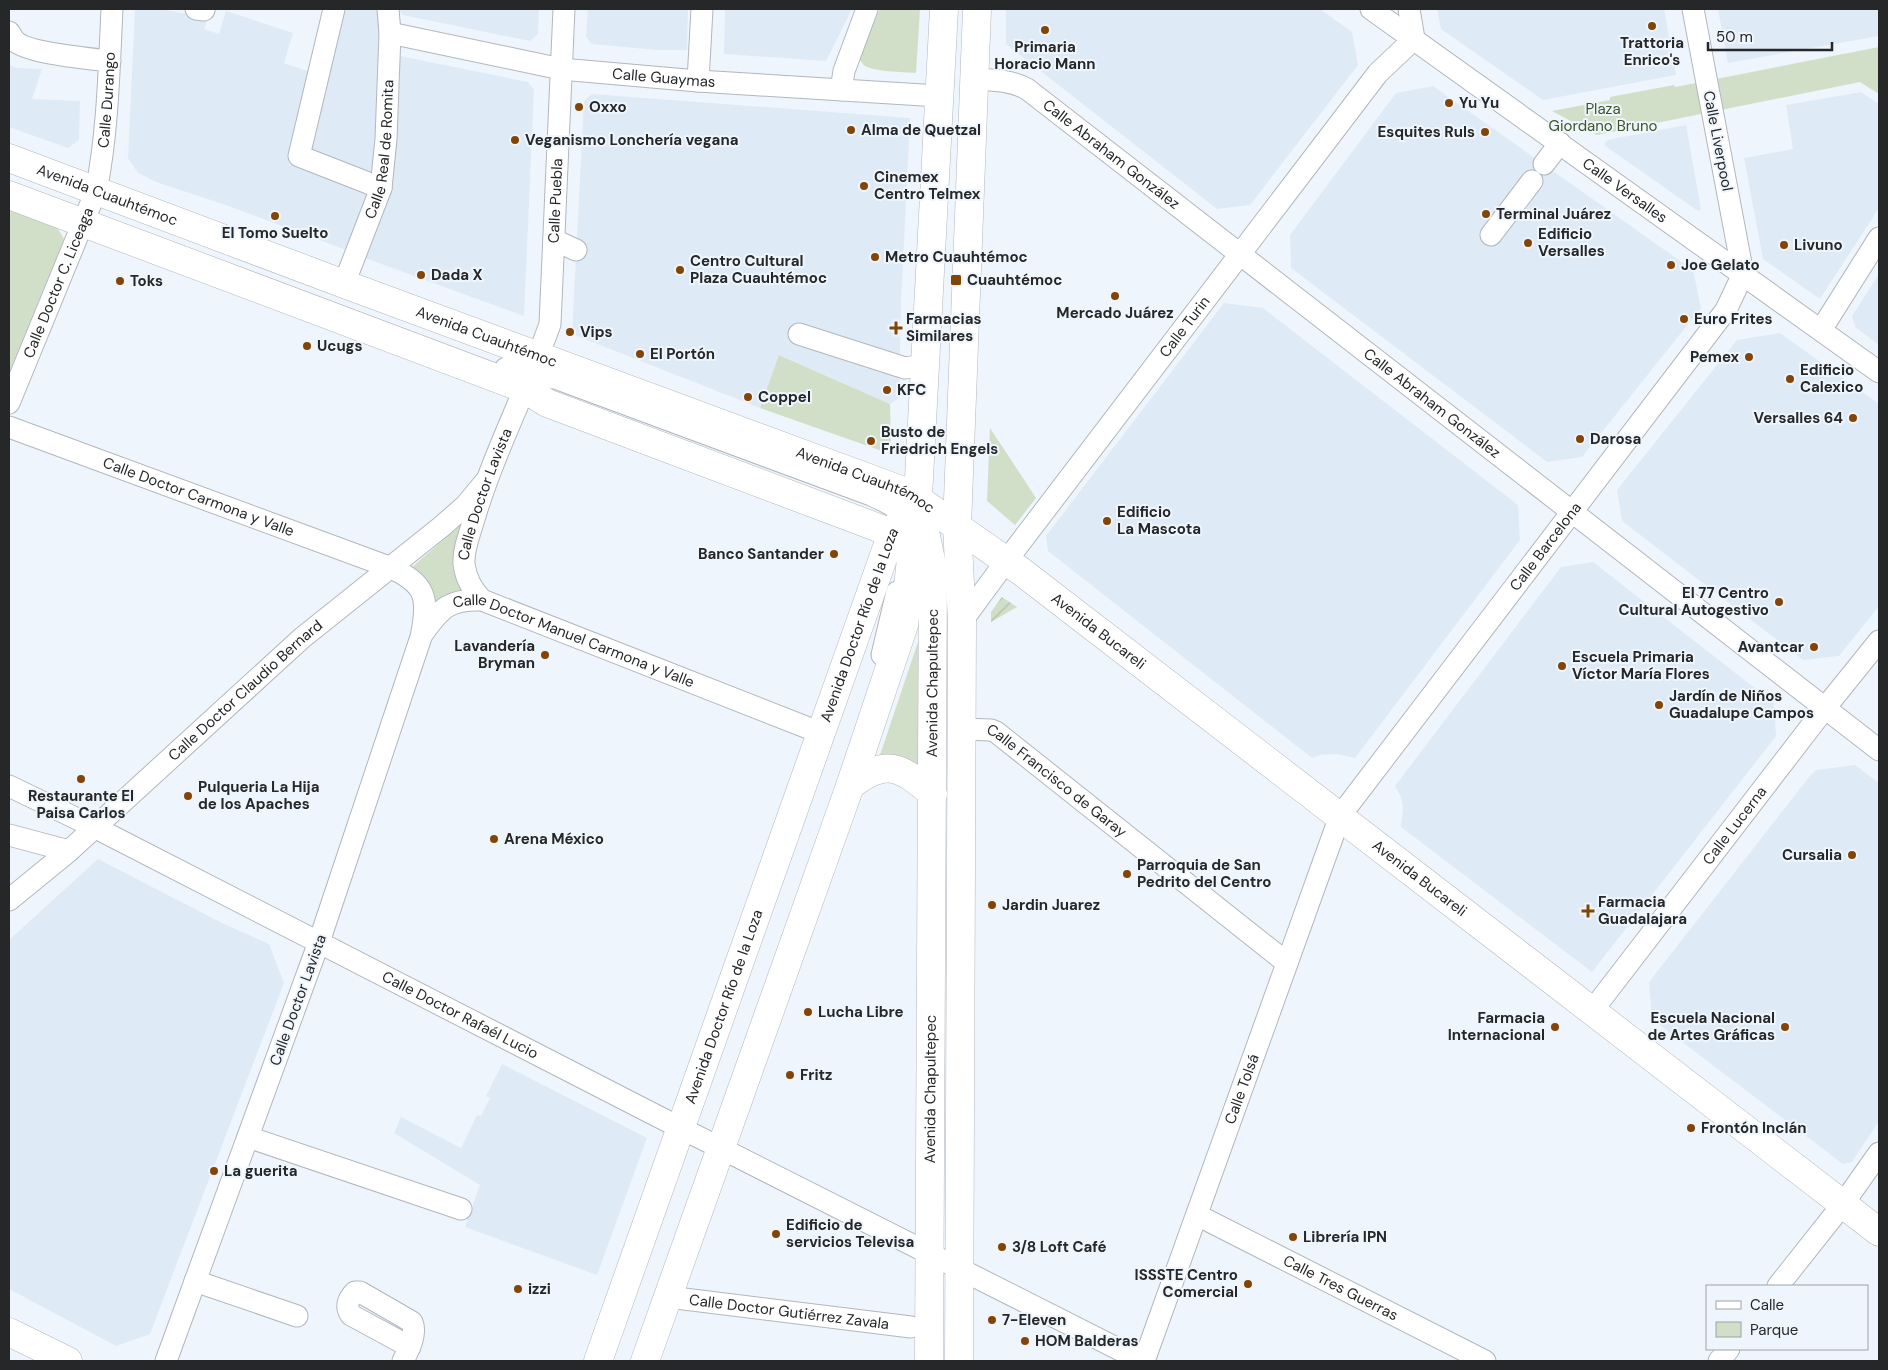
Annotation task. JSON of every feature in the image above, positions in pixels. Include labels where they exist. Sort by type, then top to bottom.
[{"type":"main road","name":"Avenida Chapultepec","points":[[929,1361],[922,1248],[926,787],[933,570],[907,519],[925,365],[944,9]]},
{"type":"main road","name":"Avenida Chapultepec","points":[[959,1361],[962,621],[957,526],[977,9]]},
{"type":"main road","name":"Avenida Cuauhtémoc","points":[[9,158],[89,209],[531,374],[792,449],[907,519]]},
{"type":"main road","name":"Avenida Cuauhtémoc","points":[[9,194],[89,209],[344,284],[531,374],[547,403],[907,519],[957,526]]},
{"type":"main road","name":"Avenida Doctor Río de la Loza","points":[[598,1361],[821,733],[907,519]]},
{"type":"main road","name":"Avenida Doctor Río de la Loza","points":[[645,1361],[850,786],[904,625],[907,519]]},
{"type":"main road","name":"Avenida Bucareli","points":[[957,526],[1007,560],[1879,1232]]},
{"type":"main road","points":[[850,786],[862,777],[875,771],[889,768],[902,771],[926,787]]},
{"type":"main road","name":"Avenida Chapultepec","points":[[911,1361],[911,1327],[922,1248]]},
{"type":"main road","points":[[10,1337],[68,1361]]},
{"type":"street","name":"Calle Durango","points":[[89,209],[101,167],[110,61],[112,9]]},
{"type":"street","points":[[334,9],[299,156],[381,188]]},
{"type":"street","name":"Calle Real de Romita","points":[[344,284],[381,188],[386,139],[390,33],[388,9]]},
{"type":"street","name":"Calle Puebla","points":[[531,374],[550,324],[564,9]]},
{"type":"street","points":[[698,81],[702,9]]},
{"type":"street","points":[[841,90],[844,71],[868,9]]},
{"type":"street","name":"Calle Versalles","points":[[1371,9],[1879,372]]},
{"type":"street","points":[[1409,9],[1414,39]]},
{"type":"street","name":"Calle Liverpool","points":[[1693,9],[1743,274]]},
{"type":"street","points":[[9,32],[16,42],[28,48],[110,61]]},
{"type":"street","name":"Calle Guaymas","points":[[390,33],[562,69],[698,81],[939,96]]},
{"type":"street","name":"Calle Turin","points":[[962,621],[1378,73],[1414,39]]},
{"type":"street","name":"Calle Abraham González","points":[[973,80],[1002,81],[1020,85],[1027,89],[1879,750]]},
{"type":"street","points":[[1491,235],[1560,144]]},
{"type":"street","points":[[9,184],[89,209]]},
{"type":"street","name":"Calle Doctor C. Liceaga","points":[[9,403],[89,209]]},
{"type":"street","points":[[1821,330],[1879,238]]},
{"type":"street","points":[[554,240],[576,250]]},
{"type":"street","name":"Calle Barcelona","points":[[1340,816],[1726,310],[1743,274]]},
{"type":"street","points":[[799,334],[905,368],[925,365]]},
{"type":"street","name":"Calle Doctor Lavista","points":[[482,600],[472,588],[467,577],[464,562],[467,542],[485,482],[531,374]]},
{"type":"street","name":"Calle Doctor Carmona y Valle","points":[[9,426],[388,567]]},
{"type":"street","name":"Calle Doctor Claudio Bernard","points":[[9,900],[69,851],[302,638],[465,506],[485,482]]},
{"type":"street","points":[[388,567],[410,578],[421,589],[426,605],[421,636]]},
{"type":"street","name":"Calle Doctor Manuel Carmona y Valle","points":[[421,636],[441,610],[449,604],[461,601],[482,600],[821,733]]},
{"type":"street","name":"Calle Doctor Lavista","points":[[166,1361],[319,942],[421,636]]},
{"type":"street","name":"Calle Lucerna","points":[[1592,1011],[1825,708],[1879,641]]},
{"type":"street","name":"Calle Francisco de Garay","points":[[962,729],[991,730],[996,732],[1287,964]]},
{"type":"street","name":"Calle Doctor Rafaél Lucio","points":[[9,786],[94,827],[681,1128],[1143,1361]]},
{"type":"street","name":"Calle Tolsá","points":[[1143,1361],[1340,816]]},
{"type":"street","points":[[9,835],[69,851]]},
{"type":"street","points":[[248,1137],[461,1209]]},
{"type":"street","points":[[1779,1285],[1843,1204],[1879,1153]]},
{"type":"street","name":"Calle Tres Guerras","points":[[1197,1215],[1485,1361]]},
{"type":"street","points":[[922,1248],[922,1361]]},
{"type":"street","points":[[195,1281],[297,1316]]},
{"type":"street","name":"Calle Doctor Gutiérrez Zavala","points":[[668,1297],[833,1319],[911,1327]]},
{"type":"street","points":[[1719,1361],[1728,1350]]},
{"type":"shaded area","points":[[135,9],[160,9],[208,18],[204,29],[219,34],[226,11],[293,33],[284,63],[313,73],[294,161],[369,189],[346,250],[226,205],[156,182],[138,173],[128,158]]},
{"type":"shaded area","points":[[341,9],[382,9],[374,174],[311,151]]},
{"type":"shaded area","points":[[397,9],[539,9],[538,34],[530,41],[403,15]]},
{"type":"shaded area","points":[[588,9],[688,9],[687,50],[656,50],[592,44],[586,37]]},
{"type":"shaded area","points":[[725,9],[852,9],[826,61],[724,54]]},
{"type":"shaded area","points":[[1006,9],[1320,9],[1352,32],[1358,65],[1250,205],[1217,209],[1006,44]]},
{"type":"shaded area","points":[[1437,9],[1664,9],[1676,75],[1543,100],[1441,29]]},
{"type":"shaded area","points":[[1718,9],[1879,9],[1879,36],[1728,63]]},
{"type":"shaded area","points":[[400,56],[528,82],[534,90],[524,316],[365,258],[393,156],[398,115]]},
{"type":"shaded area","points":[[9,65],[17,68],[42,69],[32,99],[80,101],[79,140],[68,148],[9,127]]},
{"type":"shaded area","points":[[1433,86],[1693,270],[1701,308],[1582,457],[1547,462],[1291,268],[1290,235],[1396,93]]},
{"type":"shaded area","points":[[1861,92],[1879,104],[1879,208],[1820,299],[1763,259],[1744,158],[1793,149],[1786,105]]},
{"type":"shaded area","name":"Centro Cultural Plaza Cuauhtémoc","points":[[592,94],[910,118],[901,303],[899,398],[890,404],[780,355],[760,408],[572,334],[584,101]]},
{"type":"shaded area","points":[[1686,125],[1701,209],[1698,211],[1604,145],[1607,140]]},
{"type":"shaded area","points":[[1879,274],[1879,345],[1855,327],[1852,316]]},
{"type":"shaded area","name":"Edificio La Mascota","points":[[1224,303],[1263,308],[1518,505],[1520,540],[1355,758],[1337,754],[1321,755],[1312,758],[1048,551],[1046,536]]},
{"type":"shaded area","points":[[1780,333],[1879,404],[1879,606],[1839,656],[1803,660],[1622,521],[1617,490],[1737,340]]},
{"type":"shaded area","points":[[1593,562],[1774,703],[1776,736],[1592,972],[1401,827],[1403,807],[1401,797],[1395,786],[1561,567]]},
{"type":"shaded area","points":[[1855,765],[1879,783],[1879,1121],[1852,1162],[1843,1164],[1652,1019],[1649,982],[1809,777],[1816,770]]},
{"type":"shaded area","points":[[98,859],[222,923],[269,944],[284,983],[150,1334],[116,1346],[9,1289],[9,940]]},
{"type":"shaded area","points":[[502,1064],[647,1138],[597,1275],[465,1227],[480,1185],[394,1133],[401,1117],[461,1148],[477,1115],[481,1116],[490,1098],[486,1096]]},
{"type":"green space","points":[[880,9],[920,9],[916,73],[872,69],[861,61],[861,52]]},
{"type":"green space","name":"Plaza Giordano Bruno","points":[[1879,47],[1879,94],[1860,82],[1597,135],[1552,111],[1610,100],[1610,97],[1674,85],[1675,87]]},
{"type":"green space","points":[[9,202],[51,217],[64,239],[9,373]]},
{"type":"green space","points":[[779,355],[890,404],[891,446],[885,452],[760,408]]},
{"type":"green space","points":[[990,428],[1036,498],[1015,525],[987,501]]},
{"type":"green space","points":[[463,523],[469,594],[451,594],[433,603],[428,585],[412,567]]},
{"type":"green space","points":[[1002,597],[1017,607],[991,622],[991,612]]},
{"type":"green space","points":[[919,639],[919,767],[879,758]]},
{"type":"place","name":"Trattoria Enrico's","points":[[1652,26]]},
{"type":"place","name":"Primaria Horacio Mann","points":[[1045,30]]},
{"type":"place","name":"Yu Yu","points":[[1449,103]]},
{"type":"place","name":"Oxxo","points":[[579,107]]},
{"type":"place","name":"Alma de Quetzal","points":[[851,130]]},
{"type":"place","name":"Esquites Ruls","points":[[1485,132]]},
{"type":"place","name":"Veganismo Lonchería vegana","points":[[515,140]]},
{"type":"place","name":"Cinemex Centro Telmex","points":[[864,186]]},
{"type":"place","name":"Terminal Juárez","points":[[1486,214]]},
{"type":"place","name":"El Tomo Suelto","points":[[275,216]]},
{"type":"place","name":"Edificio Versalles","points":[[1528,243]]},
{"type":"place","name":"Livuno","points":[[1784,245]]},
{"type":"place","name":"Metro Cuauhtémoc","points":[[875,257]]},
{"type":"place","name":"Joe Gelato","points":[[1671,265]]},
{"type":"place","name":"Centro Cultural Plaza Cuauhtémoc","points":[[680,270]]},
{"type":"place","name":"Dada X","points":[[421,275]]},
{"type":"place","name":"Cuauhtémoc","points":[[956,280]]},
{"type":"place","name":"Toks","points":[[120,281]]},
{"type":"place","name":"Mercado Juárez","points":[[1115,296]]},
{"type":"place","name":"Euro Frites","points":[[1684,319]]},
{"type":"place","name":"Farmacias Similares","points":[[896,328]]},
{"type":"place","name":"Vips","points":[[570,332]]},
{"type":"place","name":"Ucugs","points":[[307,346]]},
{"type":"place","name":"El Portón","points":[[640,354]]},
{"type":"place","name":"Pemex","points":[[1749,357]]},
{"type":"place","name":"Edificio Calexico","points":[[1790,379]]},
{"type":"place","name":"KFC","points":[[887,390]]},
{"type":"place","name":"Coppel","points":[[748,397]]},
{"type":"place","name":"Versalles 64","points":[[1853,418]]},
{"type":"place","name":"Darosa","points":[[1580,439]]},
{"type":"place","name":"Busto de Friedrich Engels","points":[[871,441]]},
{"type":"place","name":"Edificio La Mascota","points":[[1107,521]]},
{"type":"place","name":"Banco Santander","points":[[834,554]]},
{"type":"place","name":"El 77 Centro Cultural Autogestivo","points":[[1779,602]]},
{"type":"place","name":"Avantcar","points":[[1814,647]]},
{"type":"place","name":"Lavandería Bryman","points":[[545,655]]},
{"type":"place","name":"Escuela Primaria Víctor María Flores","points":[[1562,666]]},
{"type":"place","name":"Jardín de Niños Guadalupe Campos","points":[[1659,705]]},
{"type":"place","name":"Restaurante El Paisa Carlos","points":[[81,779]]},
{"type":"place","name":"Pulqueria La Hija de los Apaches","points":[[188,796]]},
{"type":"place","name":"Arena México","points":[[494,839]]},
{"type":"place","name":"Cursalia","points":[[1852,855]]},
{"type":"place","name":"Parroquia de San Pedrito del Centro","points":[[1127,874]]},
{"type":"place","name":"Jardin Juarez","points":[[992,905]]},
{"type":"place","name":"Farmacia Guadalajara","points":[[1588,911]]},
{"type":"place","name":"Lucha Libre","points":[[808,1012]]},
{"type":"place","name":"Farmacia Internacional","points":[[1555,1027]]},
{"type":"place","name":"Escuela Nacional de Artes Gráficas","points":[[1785,1027]]},
{"type":"place","name":"Fritz","points":[[790,1075]]},
{"type":"place","name":"Frontón Inclán","points":[[1691,1128]]},
{"type":"place","name":"La guerita","points":[[214,1171]]},
{"type":"place","name":"Edificio de servicios Televisa","points":[[776,1234]]},
{"type":"place","name":"Librería IPN","points":[[1293,1237]]},
{"type":"place","name":"3/8 Loft Café","points":[[1002,1247]]},
{"type":"place","name":"ISSSTE Centro Comercial","points":[[1248,1284]]},
{"type":"place","name":"izzi","points":[[518,1289]]},
{"type":"place","name":"7-Eleven","points":[[992,1320]]},
{"type":"place","name":"HOM Balderas","points":[[1025,1341]]}]
